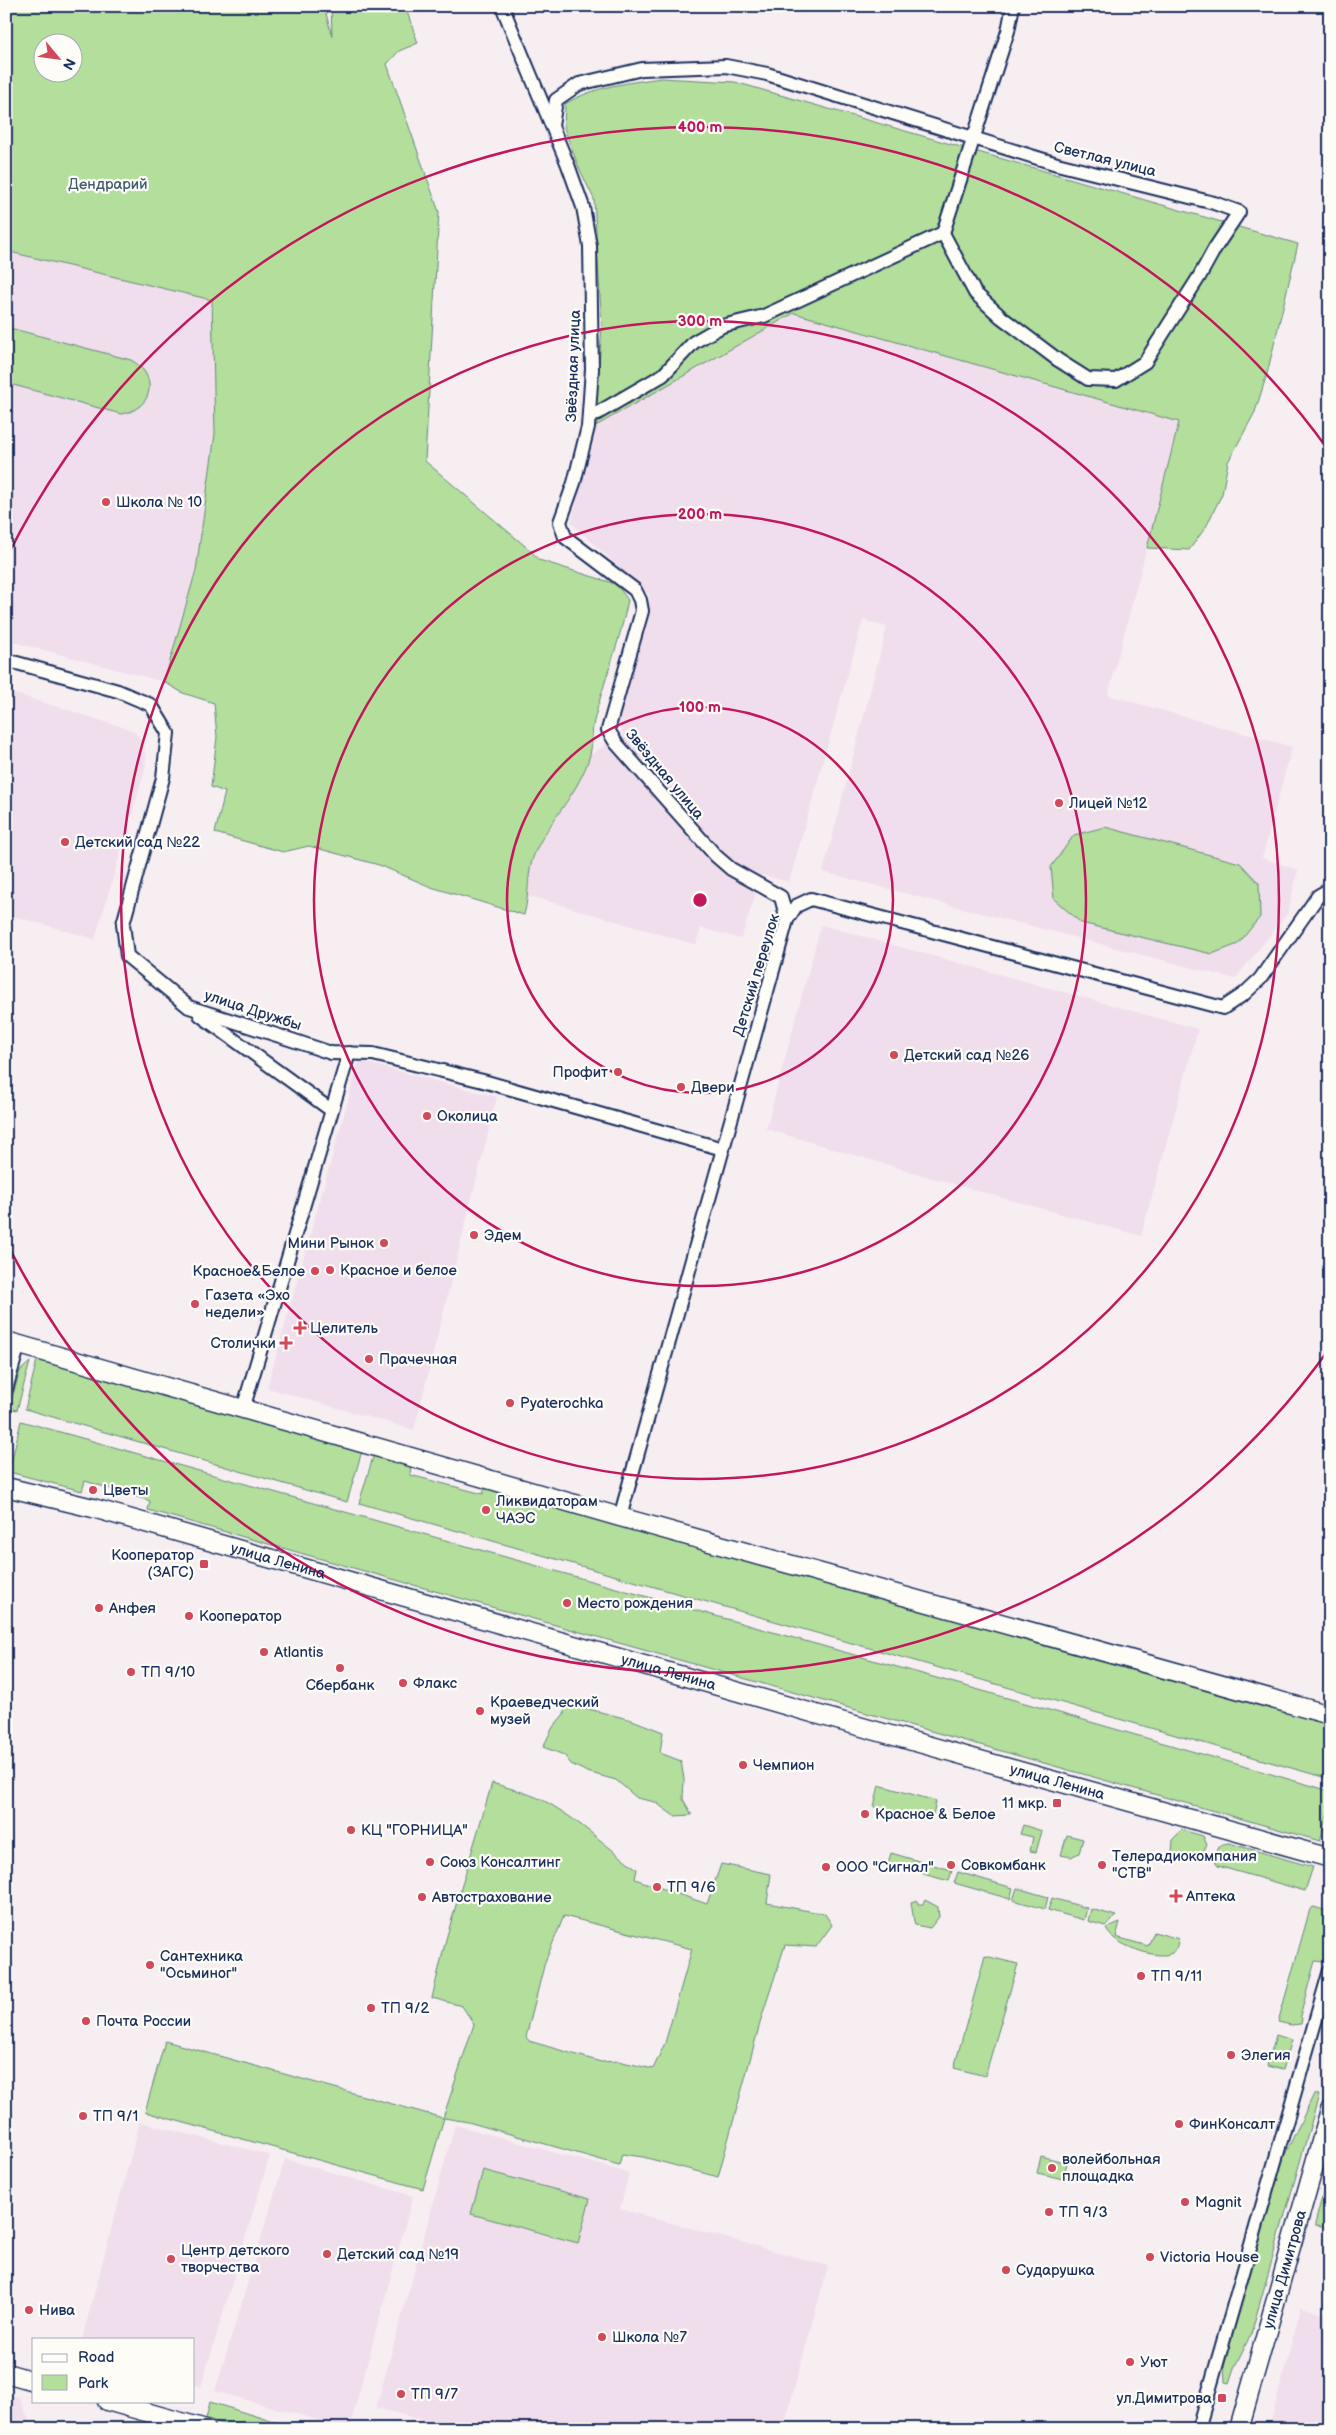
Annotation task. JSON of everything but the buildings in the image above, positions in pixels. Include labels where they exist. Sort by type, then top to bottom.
[{"type":"main road","points":[[13,1342],[620,1517],[1330,1715]]},
{"type":"main road","name":"улица Ленина","points":[[6,1487],[111,1513],[1330,1858]]},
{"type":"main road","name":"улица Димитрова","points":[[1239,2429],[1330,2110]]},
{"type":"main road","points":[[6,2373],[32,2380]]},
{"type":"main road","points":[[111,2402],[206,2429]]},
{"type":"street","name":"Звёздная улица","points":[[502,6],[552,126],[583,207],[590,246],[592,369],[589,418],[574,483],[560,522],[566,537],[635,590],[640,600],[642,611],[608,730],[616,742],[716,856],[731,869],[781,897],[787,920]]},
{"type":"street","points":[[589,418],[663,375],[694,342],[722,326],[764,316],[943,233],[1008,31],[1013,6]]},
{"type":"street","name":"Светлая улица","points":[[552,126],[556,100],[579,84],[642,69],[726,66],[767,74],[1057,164],[1214,203],[1239,212],[1145,362],[1116,380],[1088,379],[1058,360],[1001,317],[975,293],[943,233]]},
{"type":"street","name":"улица Дружбы","points":[[6,660],[118,691],[151,704],[168,733],[163,778],[124,924],[127,956],[189,1007],[331,1053],[349,1052]]},
{"type":"street","name":"Детский переулок","points":[[620,1517],[787,920],[796,906],[811,899],[1223,1008],[1244,994],[1260,979],[1318,896],[1330,889]]},
{"type":"street","points":[[189,1007],[332,1110]]},
{"type":"street","points":[[243,1409],[349,1052],[373,1054],[483,1081],[723,1149]]},
{"type":"street","points":[[6,1389],[13,1342]]},
{"type":"street","points":[[1198,2429],[1330,1970]]},
{"type":"shaded area","name":"Школа № 10","points":[[10,252],[212,300],[215,434],[196,570],[164,682],[6,640],[6,261]]},
{"type":"shaded area","points":[[794,313],[1180,422],[1108,695],[1292,747],[1262,858],[1298,870],[1288,913],[1235,979],[823,872],[887,627],[863,620],[789,882],[762,875],[741,939],[701,928],[696,944],[690,943],[534,897],[528,898],[527,883],[535,852],[572,793],[590,755],[623,734],[616,719],[650,596],[571,523],[594,427]]},
{"type":"shaded area","name":"Детский сад №22","points":[[6,691],[132,730],[143,742],[146,757],[145,770],[95,939],[6,914]]},
{"type":"shaded area","points":[[821,925],[1198,1029],[1141,1236],[960,1186],[766,1129]]},
{"type":"shaded area","name":"Мини Рынок","points":[[359,1061],[497,1097],[414,1430],[267,1388]]},
{"type":"shaded area","name":"Центр детского творчества","points":[[140,2122],[270,2155],[201,2387],[195,2385],[195,2338],[82,2338]]},
{"type":"shaded area","name":"Школа №7","points":[[455,2125],[629,2173],[620,2209],[828,2266],[783,2429],[457,2429],[376,2408]]},
{"type":"shaded area","name":"Детский сад №19","points":[[285,2159],[413,2196],[349,2429],[215,2391]]},
{"type":"shaded area","points":[[1301,2307],[1330,2315],[1330,2429],[1269,2429]]},
{"type":"shaded area","points":[[6,2394],[19,2397],[33,2429],[6,2429]]},
{"type":"green space","name":"Дендрарий","points":[[6,6],[324,6],[332,36],[331,6],[405,6],[418,43],[399,51],[387,64],[439,212],[425,461],[531,551],[539,560],[616,584],[628,600],[621,631],[594,721],[590,755],[579,781],[535,852],[530,868],[524,915],[431,887],[379,865],[309,846],[283,852],[215,833],[225,792],[211,787],[217,737],[214,703],[183,693],[164,682],[196,570],[215,434],[212,300],[10,252],[6,261]]},
{"type":"green space","points":[[661,78],[735,82],[1298,244],[1267,374],[1255,412],[1228,462],[1222,494],[1206,527],[1189,550],[1147,548],[1179,422],[794,313],[594,427],[602,327],[594,199],[579,168],[564,128],[565,104],[600,89]]},
{"type":"green space","points":[[6,327],[131,360],[140,366],[146,374],[149,382],[149,391],[146,399],[132,411],[121,414],[6,383]]},
{"type":"green space","points":[[1105,827],[1240,863],[1259,883],[1260,917],[1238,944],[1212,954],[1081,923],[1054,899],[1051,867],[1074,835]]},
{"type":"green space","points":[[37,1360],[48,1360],[362,1451],[347,1502],[25,1409]]},
{"type":"green space","points":[[30,1362],[17,1410],[9,1408],[20,1371]]},
{"type":"green space","points":[[21,1421],[990,1693],[1330,1791],[1330,1805],[1320,1841],[148,1510],[150,1501],[85,1481],[82,1491],[9,1472]]},
{"type":"green space","points":[[374,1454],[411,1465],[410,1475],[483,1494],[486,1485],[1330,1725],[1330,1779],[359,1503]]},
{"type":"green space","points":[[565,1703],[632,1720],[663,1732],[660,1753],[681,1761],[684,1779],[683,1799],[692,1815],[674,1816],[655,1802],[637,1798],[616,1780],[587,1772],[571,1764],[564,1755],[543,1747],[553,1727],[564,1714]]},
{"type":"green space","points":[[492,1783],[537,1797],[561,1811],[637,1869],[635,1879],[707,1904],[721,1864],[771,1874],[767,1903],[825,1914],[832,1925],[816,1947],[785,1945],[762,2016],[718,2177],[643,2157],[622,2154],[619,2165],[468,2122],[444,2118],[423,2189],[145,2112],[165,2041],[443,2118],[474,2024],[462,2006],[432,1998],[446,1939]],"holes":[[[564,1916],[692,1949],[665,2043],[653,2069],[618,2061],[601,2062],[529,2041],[526,2037],[545,1962]]]},
{"type":"green space","points":[[879,1785],[936,1801],[933,1815],[923,1812],[921,1820],[874,1807]]},
{"type":"green space","points":[[1023,1825],[1042,1831],[1036,1852],[1030,1851],[1033,1837],[1020,1834]]},
{"type":"green space","points":[[1182,1830],[1203,1836],[1207,1845],[1199,1860],[1172,1853],[1173,1839]]},
{"type":"green space","points":[[1067,1835],[1083,1839],[1079,1853],[1071,1857],[1061,1855]]},
{"type":"green space","points":[[1229,1843],[1313,1867],[1305,1891],[1218,1866],[1213,1859],[1217,1849],[1223,1844]]},
{"type":"green space","points":[[891,1853],[922,1862],[920,1872],[888,1864]]},
{"type":"green space","points":[[926,1863],[952,1870],[949,1881],[923,1874]]},
{"type":"green space","points":[[958,1872],[1013,1888],[1010,1899],[954,1883]]},
{"type":"green space","points":[[1017,1888],[1048,1897],[1045,1909],[1013,1900]]},
{"type":"green space","points":[[1052,1898],[1087,1908],[1084,1920],[1048,1910]]},
{"type":"green space","points":[[917,1900],[918,1904],[923,1904],[925,1900],[938,1907],[939,1917],[930,1928],[915,1925],[911,1902]]},
{"type":"green space","points":[[1314,1907],[1330,1912],[1330,1939],[1323,1962],[1315,1961],[1300,2016],[1302,2018],[1301,2024],[1291,2025],[1278,2022],[1310,1909]]},
{"type":"green space","points":[[1091,1909],[1116,1916],[1105,1926],[1088,1921]]},
{"type":"green space","points":[[1120,1922],[1116,1937],[1148,1946],[1154,1932],[1179,1939],[1176,1949],[1174,1952],[1166,1955],[1157,1955],[1125,1945],[1109,1934],[1106,1928]]},
{"type":"green space","points":[[985,1956],[1018,1964],[985,2076],[954,2068]]},
{"type":"green space","points":[[1276,2035],[1292,2040],[1283,2070],[1267,2066]]},
{"type":"green space","points":[[1314,2094],[1319,2095],[1251,2334],[1234,2368],[1229,2383],[1225,2382],[1224,2366],[1281,2163]]},
{"type":"green space","name":"волейбольная площадка","points":[[1041,2156],[1067,2163],[1063,2179],[1037,2173]]},
{"type":"green space","points":[[1330,2165],[1330,2220],[1327,2228],[1315,2226],[1315,2224]]},
{"type":"green space","points":[[483,2170],[590,2199],[578,2243],[471,2214]]},
{"type":"green space","points":[[210,2402],[296,2429],[241,2429],[206,2419]]},
{"type":"place","name":"Школа № 10","points":[[106,502]]},
{"type":"place","name":"Лицей №12","points":[[1059,803]]},
{"type":"place","name":"Детский сад №22","points":[[65,842]]},
{"type":"place","name":"Детский сад №26","points":[[894,1055]]},
{"type":"place","name":"Профит","points":[[618,1072]]},
{"type":"place","name":"Двери","points":[[681,1087]]},
{"type":"place","name":"Околица","points":[[427,1116]]},
{"type":"place","name":"Эдем","points":[[474,1235]]},
{"type":"place","name":"Мини Рынок","points":[[384,1243]]},
{"type":"place","name":"Красное и белое","points":[[330,1270]]},
{"type":"place","name":"Красное&Белое","points":[[315,1271]]},
{"type":"place","name":"Газета «Эхо недели»","points":[[195,1304]]},
{"type":"place","name":"Целитель","points":[[300,1328]]},
{"type":"place","name":"Столички","points":[[286,1343]]},
{"type":"place","name":"Прачечная","points":[[369,1359]]},
{"type":"place","name":"Pyaterochka","points":[[510,1403]]},
{"type":"place","name":"Цветы","points":[[93,1490]]},
{"type":"place","name":"Ликвидаторам ЧАЭС","points":[[486,1510]]},
{"type":"place","name":"Кооператор (ЗАГС)","points":[[204,1564]]},
{"type":"place","name":"Место рождения","points":[[567,1603]]},
{"type":"place","name":"Анфея","points":[[99,1608]]},
{"type":"place","name":"Кооператор","points":[[189,1616]]},
{"type":"place","name":"Atlantis","points":[[264,1652]]},
{"type":"place","name":"Сбербанк","points":[[340,1668]]},
{"type":"place","name":"ТП 9/10","points":[[131,1672]]},
{"type":"place","name":"Флакс","points":[[403,1683]]},
{"type":"place","name":"Краеведческий музей","points":[[480,1711]]},
{"type":"place","name":"Чемпион","points":[[743,1765]]},
{"type":"place","name":"11 мкр.","points":[[1057,1803]]},
{"type":"place","name":"Красное & Белое","points":[[865,1814]]},
{"type":"place","name":"КЦ \"ГОРНИЦА\"","points":[[351,1830]]},
{"type":"place","name":"Союз Консалтинг","points":[[430,1862]]},
{"type":"place","name":"Совкомбанк","points":[[951,1865]]},
{"type":"place","name":"Телерадиокомпания \"СТВ\"","points":[[1102,1865]]},
{"type":"place","name":"ООО \"Сигнал\"","points":[[826,1867]]},
{"type":"place","name":"ТП 9/6","points":[[657,1887]]},
{"type":"place","name":"Аптека","points":[[1176,1896]]},
{"type":"place","name":"Автострахование","points":[[422,1897]]},
{"type":"place","name":"Сантехника \"Осьминог\"","points":[[150,1965]]},
{"type":"place","name":"ТП 9/11","points":[[1141,1976]]},
{"type":"place","name":"ТП 9/2","points":[[371,2008]]},
{"type":"place","name":"Почта России","points":[[86,2021]]},
{"type":"place","name":"Элегия","points":[[1231,2055]]},
{"type":"place","name":"ТП 9/1","points":[[83,2116]]},
{"type":"place","name":"ФинКонсалт","points":[[1179,2124]]},
{"type":"place","name":"волейбольная площадка","points":[[1052,2168]]},
{"type":"place","name":"Magnit","points":[[1185,2202]]},
{"type":"place","name":"ТП 9/3","points":[[1049,2212]]},
{"type":"place","name":"Детский сад №19","points":[[327,2254]]},
{"type":"place","name":"Victoria House","points":[[1150,2257]]},
{"type":"place","name":"Центр детского творчества","points":[[171,2259]]},
{"type":"place","name":"Сударушка","points":[[1006,2270]]},
{"type":"place","name":"Нива","points":[[29,2310]]},
{"type":"place","name":"Школа №7","points":[[602,2337]]},
{"type":"place","name":"Уют","points":[[1130,2362]]},
{"type":"place","name":"ТП 9/7","points":[[401,2394]]},
{"type":"place","name":"ул.Димитрова","points":[[1222,2398]]}]
